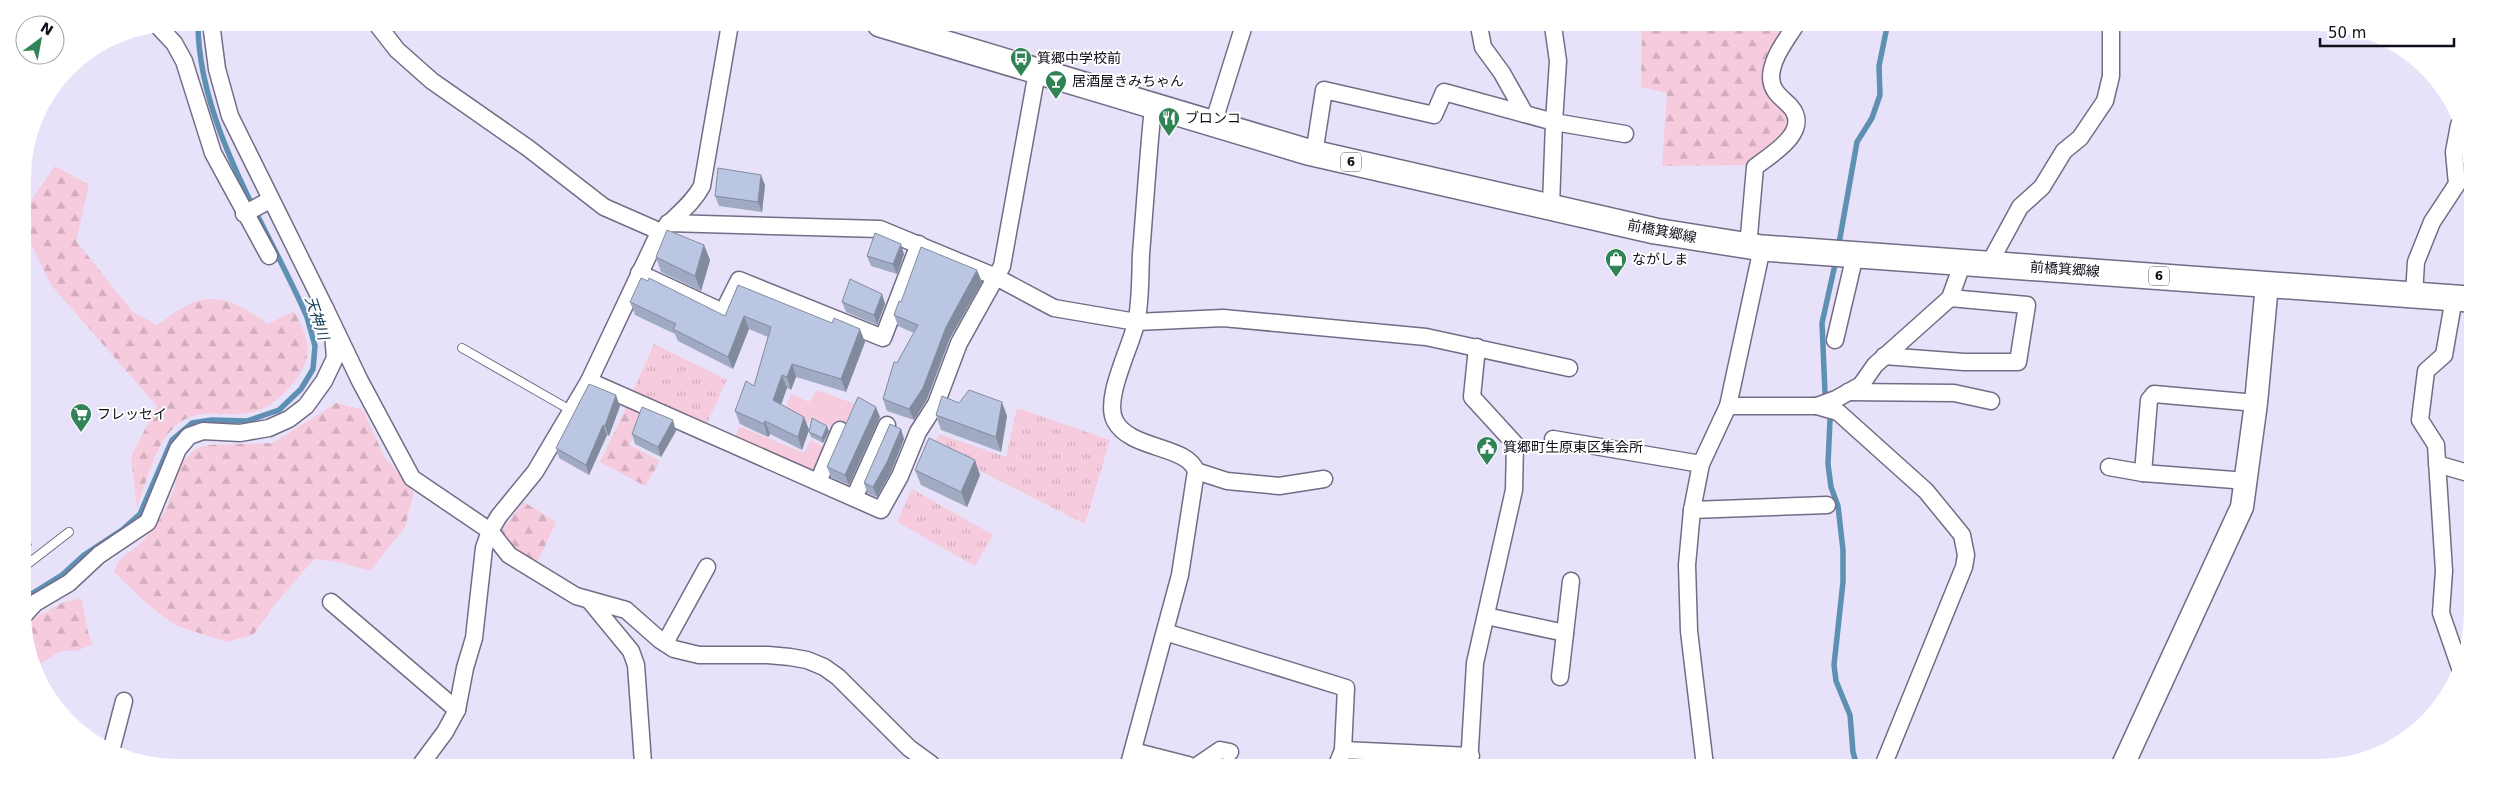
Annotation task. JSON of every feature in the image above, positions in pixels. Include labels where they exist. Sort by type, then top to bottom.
[{"type":"main road","name":"前橋箕郷線","points":[[903,31],[1314,154],[1655,231],[1755,247],[1845,255],[2461,298]]},
{"type":"street","points":[[212,31],[222,95],[230,116],[268,201],[325,308],[360,382],[412,478],[490,532],[509,555],[554,584],[589,600],[626,610],[674,649],[700,655],[768,655],[807,660],[838,677],[909,748],[924,759]]},
{"type":"street","points":[[382,31],[397,50],[432,81],[528,148],[604,207],[664,228],[880,228],[996,277],[1054,308],[1136,322],[1224,318],[1426,337],[1569,368]]},
{"type":"street","points":[[425,759],[445,732],[457,710],[464,668],[474,638],[484,548],[490,532],[499,516],[535,472],[572,411],[589,381],[639,273],[664,228],[695,200],[702,186],[729,31]]},
{"type":"street","points":[[1213,124],[1242,31]]},
{"type":"street","points":[[1480,31],[1483,46],[1525,114]]},
{"type":"street","points":[[1551,206],[1558,61],[1554,31]]},
{"type":"street","points":[[1704,758],[1689,631],[1687,565],[1692,510],[1700,464],[1728,406],[1755,247],[1755,167],[1789,140],[1795,129],[1796,119],[1791,108],[1774,90],[1771,78],[1773,65],[1792,31]]},
{"type":"street","points":[[1989,264],[2020,208],[2042,187],[2064,151],[2080,138],[2105,101],[2112,76],[2111,31]]},
{"type":"street","points":[[163,32],[174,43],[184,61],[213,154],[247,212],[269,256]]},
{"type":"street","points":[[589,381],[881,510],[900,476],[918,432],[936,404],[958,343],[1002,266],[1038,72]]},
{"type":"street","points":[[1314,154],[1324,90],[1434,115],[1444,92],[1554,122],[1625,134]]},
{"type":"street","points":[[1131,758],[1180,575],[1196,471],[1194,464],[1186,459],[1140,441],[1122,430],[1115,421],[1113,398],[1136,322],[1153,107]]},
{"type":"street","points":[[2414,295],[2416,262],[2432,222],[2457,184],[2454,152],[2457,134]]},
{"type":"street","points":[[247,212],[268,201]]},
{"type":"street","points":[[639,273],[723,312],[739,280],[883,338],[919,244]]},
{"type":"street","points":[[1835,340],[1845,255]]},
{"type":"street","points":[[1817,406],[1861,385],[1884,356],[1950,298],[1963,262]]},
{"type":"street","points":[[2126,758],[2242,507],[2256,403],[2267,284]]},
{"type":"street","points":[[1884,356],[1964,362],[2018,362],[2027,305],[1950,298]]},
{"type":"street","points":[[2457,658],[2441,612],[2444,571],[2436,445],[2420,420],[2426,371],[2444,355],[2461,298]]},
{"type":"street","points":[[31,607],[35,603],[69,583],[99,556],[132,535],[148,522],[178,449],[189,436],[202,431],[240,433],[269,428],[290,420],[306,406],[324,381],[334,358],[333,333],[325,308]]},
{"type":"street","points":[[1470,758],[1475,663],[1514,490],[1514,444],[1472,397],[1477,347]]},
{"type":"street","points":[[1848,392],[1954,393],[1991,401]]},
{"type":"street","points":[[2144,473],[2149,400],[2154,394],[2256,403]]},
{"type":"street","points":[[1728,406],[1817,406],[1838,412],[1926,491],[1962,535],[1966,554],[1964,567],[1886,758]]},
{"type":"street","points":[[854,498],[887,425]]},
{"type":"street","points":[[818,482],[840,430]]},
{"type":"street","points":[[1553,439],[1700,464]]},
{"type":"street","points":[[2437,464],[2464,472]]},
{"type":"street","points":[[2109,467],[2144,473],[2247,481]]},
{"type":"street","points":[[1196,471],[1227,481],[1279,486],[1324,480]]},
{"type":"street","points":[[1692,510],[1827,505]]},
{"type":"street","points":[[665,643],[706,567]]},
{"type":"street","points":[[1560,677],[1571,581]]},
{"type":"street","points":[[589,600],[631,651],[636,665],[643,759]]},
{"type":"street","points":[[331,602],[457,710]]},
{"type":"street","points":[[1486,616],[1565,634]]},
{"type":"street","points":[[1164,632],[1346,688],[1340,757],[1387,758]]},
{"type":"street","points":[[112,743],[124,700]]},
{"type":"street","points":[[1208,759],[1220,750],[1230,752]]},
{"type":"lane","points":[[462,348],[572,411]]},
{"type":"lane","points":[[31,561],[69,532]]},
{"type":"green space","points":[[1642,31],[1785,31],[1764,80],[1768,97],[1788,117],[1789,126],[1781,139],[1747,165],[1662,166],[1667,93],[1641,87]]},
{"type":"green space","points":[[55,166],[89,185],[76,241],[133,312],[157,325],[186,306],[200,300],[211,299],[221,300],[241,307],[268,324],[294,311],[304,333],[308,352],[302,370],[288,389],[272,403],[244,414],[196,415],[179,423],[171,431],[164,440],[153,462],[137,508],[131,457],[157,406],[51,285],[32,245],[32,199]]},
{"type":"green space","points":[[654,344],[727,380],[705,427],[632,393]]},
{"type":"green space","points":[[817,390],[855,404],[846,428],[833,428],[811,418],[808,423],[784,411],[791,394],[809,402]]},
{"type":"green space","points":[[336,403],[363,410],[384,456],[414,493],[405,527],[370,571],[340,562],[314,559],[276,603],[253,635],[226,642],[175,625],[146,603],[114,572],[119,560],[142,542],[163,515],[174,489],[179,466],[195,449],[208,445],[273,443]]},
{"type":"green space","points":[[627,406],[640,411],[630,445],[660,461],[645,486],[600,462]]},
{"type":"green space","points":[[1017,408],[1110,440],[1085,524],[933,447],[939,434],[1006,457]]},
{"type":"green space","points":[[739,426],[804,453],[811,440],[827,449],[816,478],[734,442]]},
{"type":"green space","points":[[912,489],[993,535],[975,566],[897,522]]},
{"type":"green space","points":[[524,502],[556,522],[537,563],[514,553],[500,533]]},
{"type":"green space","points":[[81,598],[88,632],[93,644],[79,650],[59,652],[40,664],[34,642],[31,620],[64,602]]},
{"type":"building","points":[[718,168],[761,175],[758,202],[715,196]]},
{"type":"building","points":[[667,230],[704,245],[695,276],[656,257]]},
{"type":"building","points":[[875,233],[901,244],[893,264],[867,256]]},
{"type":"building","points":[[921,247],[977,270],[946,327],[923,388],[909,409],[883,399],[894,362],[897,363],[918,325],[894,315],[899,301],[901,302]]},
{"type":"building","points":[[641,278],[648,281],[649,278],[725,316],[738,285],[832,323],[834,318],[860,329],[841,379],[792,364],[787,377],[782,375],[773,400],[804,417],[798,437],[765,421],[764,424],[735,411],[746,381],[754,386],[771,327],[744,316],[728,357],[673,329],[676,324],[630,302]]},
{"type":"building","points":[[850,279],[882,294],[874,315],[842,302]]},
{"type":"building","points":[[589,384],[616,395],[605,426],[603,425],[586,465],[556,448]]},
{"type":"building","points":[[969,390],[1002,402],[996,437],[936,415],[942,396],[959,403]]},
{"type":"building","points":[[858,397],[876,407],[845,475],[827,467]]},
{"type":"building","points":[[642,407],[673,420],[658,447],[632,434]]},
{"type":"building","points":[[812,418],[827,426],[822,438],[809,432]]},
{"type":"building","points":[[890,424],[901,429],[887,462],[873,487],[864,483]]},
{"type":"building","points":[[929,438],[975,460],[961,492],[915,470]]},
{"type":"waterway","name":"天神川","points":[[31,594],[62,575],[84,555],[122,530],[140,514],[172,440],[192,423],[212,420],[247,421],[279,410],[301,389],[313,369],[315,346],[307,317],[238,174],[222,137],[209,99],[201,61],[199,31]]},
{"type":"waterway","points":[[1838,249],[1857,142],[1872,118],[1880,95],[1879,66],[1886,31]]},
{"type":"waterway","points":[[1825,393],[1822,323],[1836,260]]},
{"type":"waterway","points":[[1830,420],[1828,464],[1831,487],[1838,506],[1843,550],[1843,582],[1834,665],[1836,681],[1850,715],[1855,758]]},
{"type":"place","name":"箕郷中学校前","points":[[1021,77]]},
{"type":"place","name":"居酒屋きみちゃん","points":[[1056,100]]},
{"type":"place","name":"ブロンコ","points":[[1169,137]]},
{"type":"place","name":"ながしま","points":[[1616,278]]},
{"type":"place","name":"フレッセイ","points":[[81,433]]},
{"type":"place","name":"箕郷町生原東区集会所","points":[[1487,466]]}]
